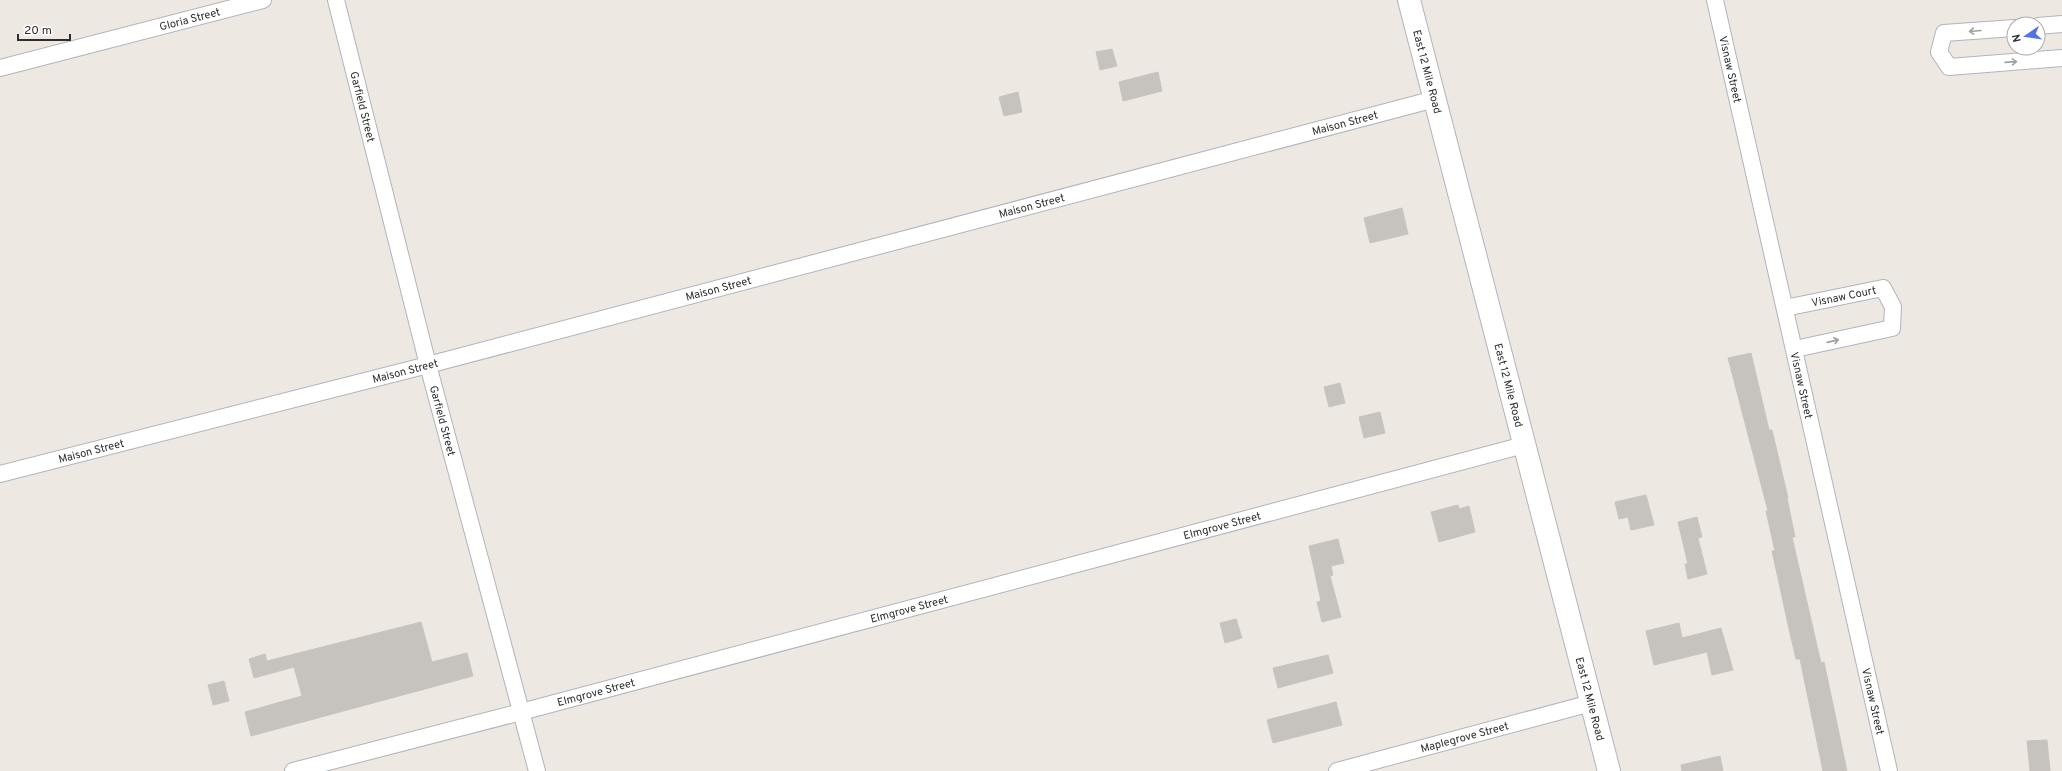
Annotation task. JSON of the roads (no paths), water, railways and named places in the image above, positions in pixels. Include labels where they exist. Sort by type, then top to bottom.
[{"type":"main road","name":"East 12 Mile Road","points":[[1409,0],[1609,771]]},
{"type":"street","name":"Gloria Street","points":[[0,68],[263,0]]},
{"type":"street","name":"Garfield Street","points":[[336,0],[428,365],[537,771]]},
{"type":"street","name":"Visnaw Street","points":[[1714,0],[1795,349],[1889,771]]},
{"type":"street","points":[[2046,25],[2062,24]]},
{"type":"street","points":[[2006,29],[1944,33],[1940,52],[1949,67],[2062,58]]},
{"type":"street","name":"Maison Street","points":[[0,474],[428,365],[1435,99]]},
{"type":"street","name":"Visnaw Court","points":[[1785,308],[1883,288],[1893,306],[1892,328],[1795,349]]},
{"type":"street","name":"Elmgrove Street","points":[[293,771],[522,712],[1524,445]]},
{"type":"street","name":"Maplegrove Street","points":[[1337,771],[1591,703]]}]
